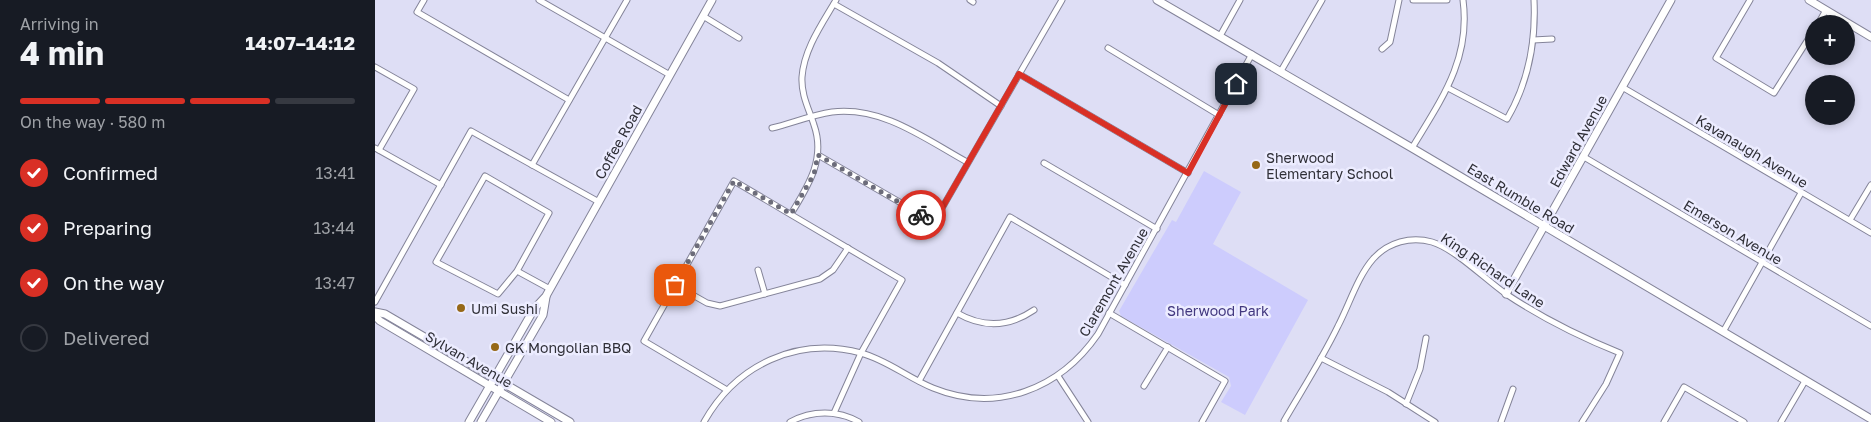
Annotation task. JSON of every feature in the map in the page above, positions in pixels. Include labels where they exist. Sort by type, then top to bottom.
[{"type":"street","points":[[424,0],[417,12],[569,100]]},
{"type":"street","points":[[539,0],[670,75]]},
{"type":"street","points":[[532,165],[627,0]]},
{"type":"street","name":"Coffee Road","points":[[469,422],[534,309],[546,296],[712,0]]},
{"type":"street","points":[[818,155],[934,222],[1062,0]]},
{"type":"street","name":"East Rumble Road","points":[[1157,0],[1281,71],[1871,419]]},
{"type":"street","points":[[1220,36],[1240,0]]},
{"type":"street","points":[[1281,71],[1322,0]]},
{"type":"street","points":[[1382,50],[1390,42],[1399,0]]},
{"type":"street","points":[[1413,0],[1447,0]]},
{"type":"street","points":[[1412,148],[1448,88],[1456,69],[1465,29],[1463,0]]},
{"type":"street","points":[[1448,88],[1507,119],[1525,78],[1533,40],[1534,0]]},
{"type":"street","name":"Edward Avenue","points":[[1506,294],[1671,0]]},
{"type":"street","points":[[1750,0],[1716,58],[1774,93],[1805,44]]},
{"type":"street","points":[[1812,1],[1871,36]]},
{"type":"street","points":[[791,214],[814,174],[818,155],[817,137],[802,87],[804,64],[810,46],[835,2],[938,62],[1001,106]]},
{"type":"street","points":[[1823,15],[1826,10]]},
{"type":"street","points":[[703,16],[739,38]]},
{"type":"street","points":[[1533,40],[1553,39]]},
{"type":"street","points":[[1108,48],[1219,115]]},
{"type":"street","name":"Claremont Avenue","points":[[704,422],[727,390],[751,370],[765,362],[788,354],[817,349],[838,349],[861,353],[884,362],[943,392],[982,398],[996,398],[1034,388],[1058,376],[1071,366],[1090,345],[1157,230],[1252,54]]},
{"type":"street","points":[[375,67],[414,89],[377,149],[441,185]]},
{"type":"street","points":[[1019,74],[1188,173]]},
{"type":"street","name":"Kavanaugh Avenue","points":[[1622,87],[1871,233]]},
{"type":"street","points":[[772,128],[841,111],[865,113],[900,124],[967,162]]},
{"type":"street","points":[[375,302],[471,131],[599,202]]},
{"type":"street","name":"Emerson Avenue","points":[[1584,157],[1871,326]]},
{"type":"street","points":[[1044,163],[1157,230]]},
{"type":"street","points":[[485,176],[549,213],[517,271],[497,294],[436,262],[485,176]]},
{"type":"street","points":[[727,390],[644,341],[734,181],[902,280],[861,353],[834,413]]},
{"type":"street","points":[[1850,220],[1871,185]]},
{"type":"street","points":[[1723,332],[1801,193]]},
{"type":"street","points":[[919,381],[1010,217],[1125,286]]},
{"type":"street","name":"King Richard Lane","points":[[1321,358],[1364,273],[1379,253],[1393,244],[1410,240],[1434,242],[1461,259],[1506,294],[1571,332],[1620,353],[1606,384],[1582,422]]},
{"type":"street","points":[[675,285],[713,305],[727,305],[810,282],[827,275],[837,265],[848,248]]},
{"type":"street","points":[[758,270],[765,294]]},
{"type":"street","points":[[517,271],[550,289]]},
{"type":"street","name":"Coffee Road","points":[[481,422],[543,315],[546,296]]},
{"type":"street","points":[[957,313],[976,322],[993,324],[1016,320],[1034,310]]},
{"type":"street","name":"Sylvan Avenue","points":[[375,312],[385,314],[571,422]]},
{"type":"street","points":[[1109,313],[1225,381],[1202,422]]},
{"type":"street","name":"Sylvan Avenue","points":[[375,316],[380,321],[551,422]]},
{"type":"street","points":[[1407,404],[1420,369],[1426,338]]},
{"type":"street","points":[[1144,386],[1168,347]]},
{"type":"street","points":[[1284,422],[1321,358],[1359,377],[1435,422]]},
{"type":"street","points":[[1058,376],[1088,422]]},
{"type":"street","points":[[1781,422],[1805,381]]},
{"type":"street","points":[[1664,422],[1684,387],[1744,422]]},
{"type":"street","points":[[1501,422],[1513,389]]},
{"type":"street","points":[[790,422],[805,415],[834,413],[859,422]]},
{"type":"street","points":[[805,415],[807,422]]},
{"type":"green space","name":"Sherwood Park","points":[[1204,171],[1241,192],[1213,244],[1308,300],[1245,415],[1221,402],[1231,386],[1229,377],[1121,316],[1119,311],[1172,220],[1176,222]]},
{"type":"way so far","points":[[675,285],[734,181],[791,214],[810,183],[817,164],[818,155],[921,215]]},
{"type":"place","name":"Sherwood Elementary School","points":[[1256,165]]},
{"type":"place","name":"Umi Sushi","points":[[461,308]]},
{"type":"place","name":"GK Mongolian BBQ","points":[[495,347]]},
{"type":"route","points":[[921,215],[934,222],[1019,74],[1188,173],[1236,84]]}]
